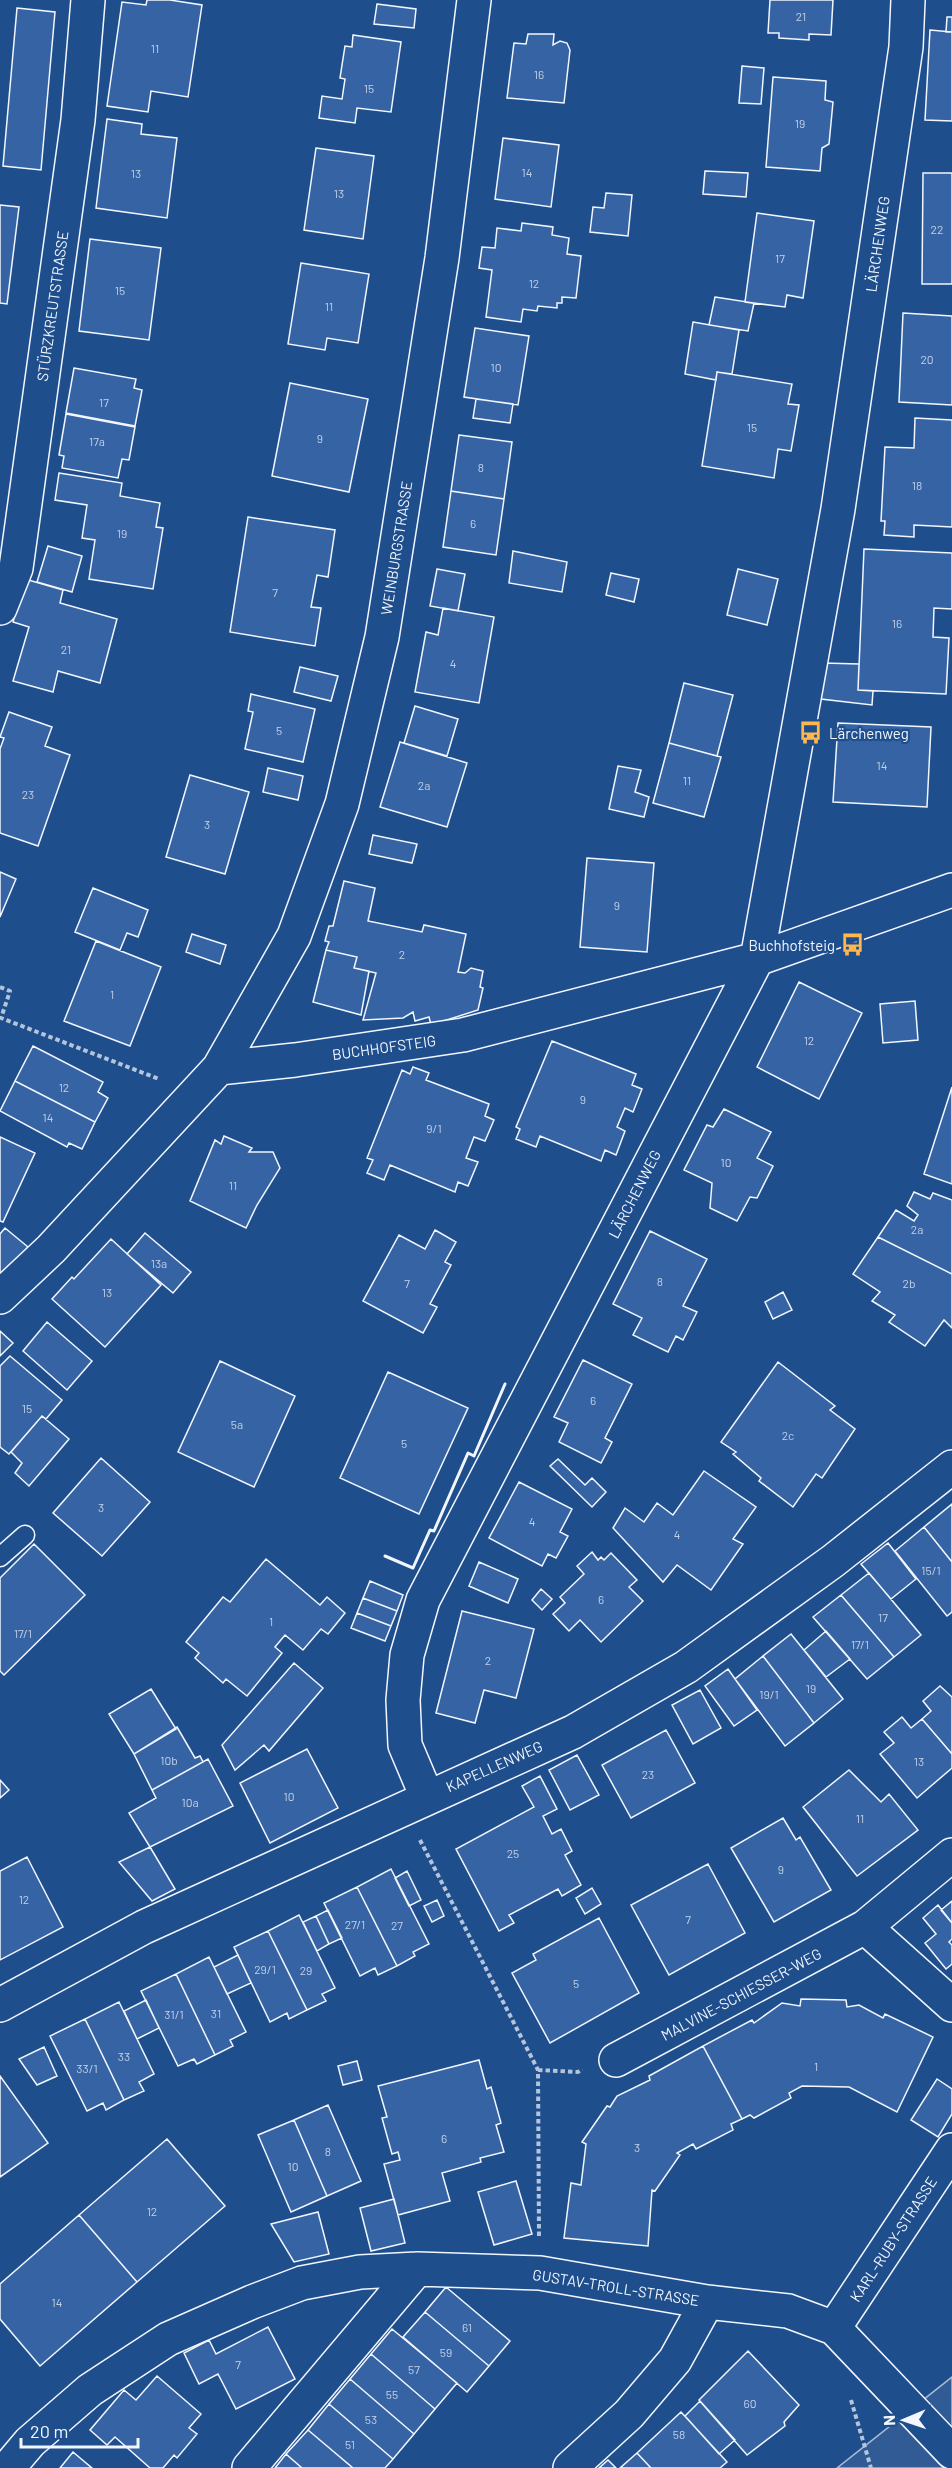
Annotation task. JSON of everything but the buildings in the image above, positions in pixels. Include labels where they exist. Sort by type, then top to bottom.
[{"type":"street","name":"STÜRZKREUTSTRASSE","points":[[0,608],[16,568],[78,120],[88,0]]},
{"type":"street","name":"WEINBURGSTRASSE","points":[[219,1068],[294,936],[342,804],[382,637],[442,258],[474,0]]},
{"type":"street","name":"LÄRCHENWEG","points":[[415,1802],[405,1745],[403,1700],[407,1655],[423,1600],[757,959],[838,509],[906,46],[908,0]]},
{"type":"street","name":"BUCHHOFSTEIG","points":[[219,1068],[295,1060],[463,1035],[757,959],[952,890]]},
{"type":"street","points":[[0,1297],[59,1241],[219,1068]]},
{"type":"street","name":"KAPELLENWEG","points":[[0,2005],[144,1927],[573,1732],[686,1666],[833,1560],[952,1467]]},
{"type":"street","name":"MALVINE-SCHIESSER-WEG","points":[[616,2060],[865,1927],[952,1856]]},
{"type":"street","points":[[865,1927],[952,2005]]},
{"type":"street","name":"KARL-RUBY-STRASSE","points":[[834,2328],[952,2150]]},
{"type":"street","points":[[249,2468],[417,2269]]},
{"type":"street","name":"GUSTAV-TROLL-STRASSE","points":[[8,2468],[30,2442],[90,2390],[168,2339],[302,2283],[360,2272],[417,2269],[540,2272],[707,2302],[788,2311],[834,2328],[952,2452]]},
{"type":"street","name":"GUSTAV-TROLL-STRASSE","points":[[570,2468],[629,2414],[675,2360],[707,2302]]},
{"type":"lane","points":[[0,1557],[25,1535]]},
{"type":"path","points":[[0,987],[10,991],[1,1017],[195,1093]]},
{"type":"path","points":[[415,1802],[538,2070],[540,2272]]},
{"type":"shaded area","points":[[952,2377],[952,2464],[948,2468],[837,2468]]},
{"type":"wall","points":[[385,1556],[413,1568],[430,1530],[434,1531],[468,1453],[474,1456],[505,1384]]},
{"type":"place","name":"Lärchenweg","points":[[811,733]]},
{"type":"place","name":"Buchhofsteig","points":[[853,945]]}]
